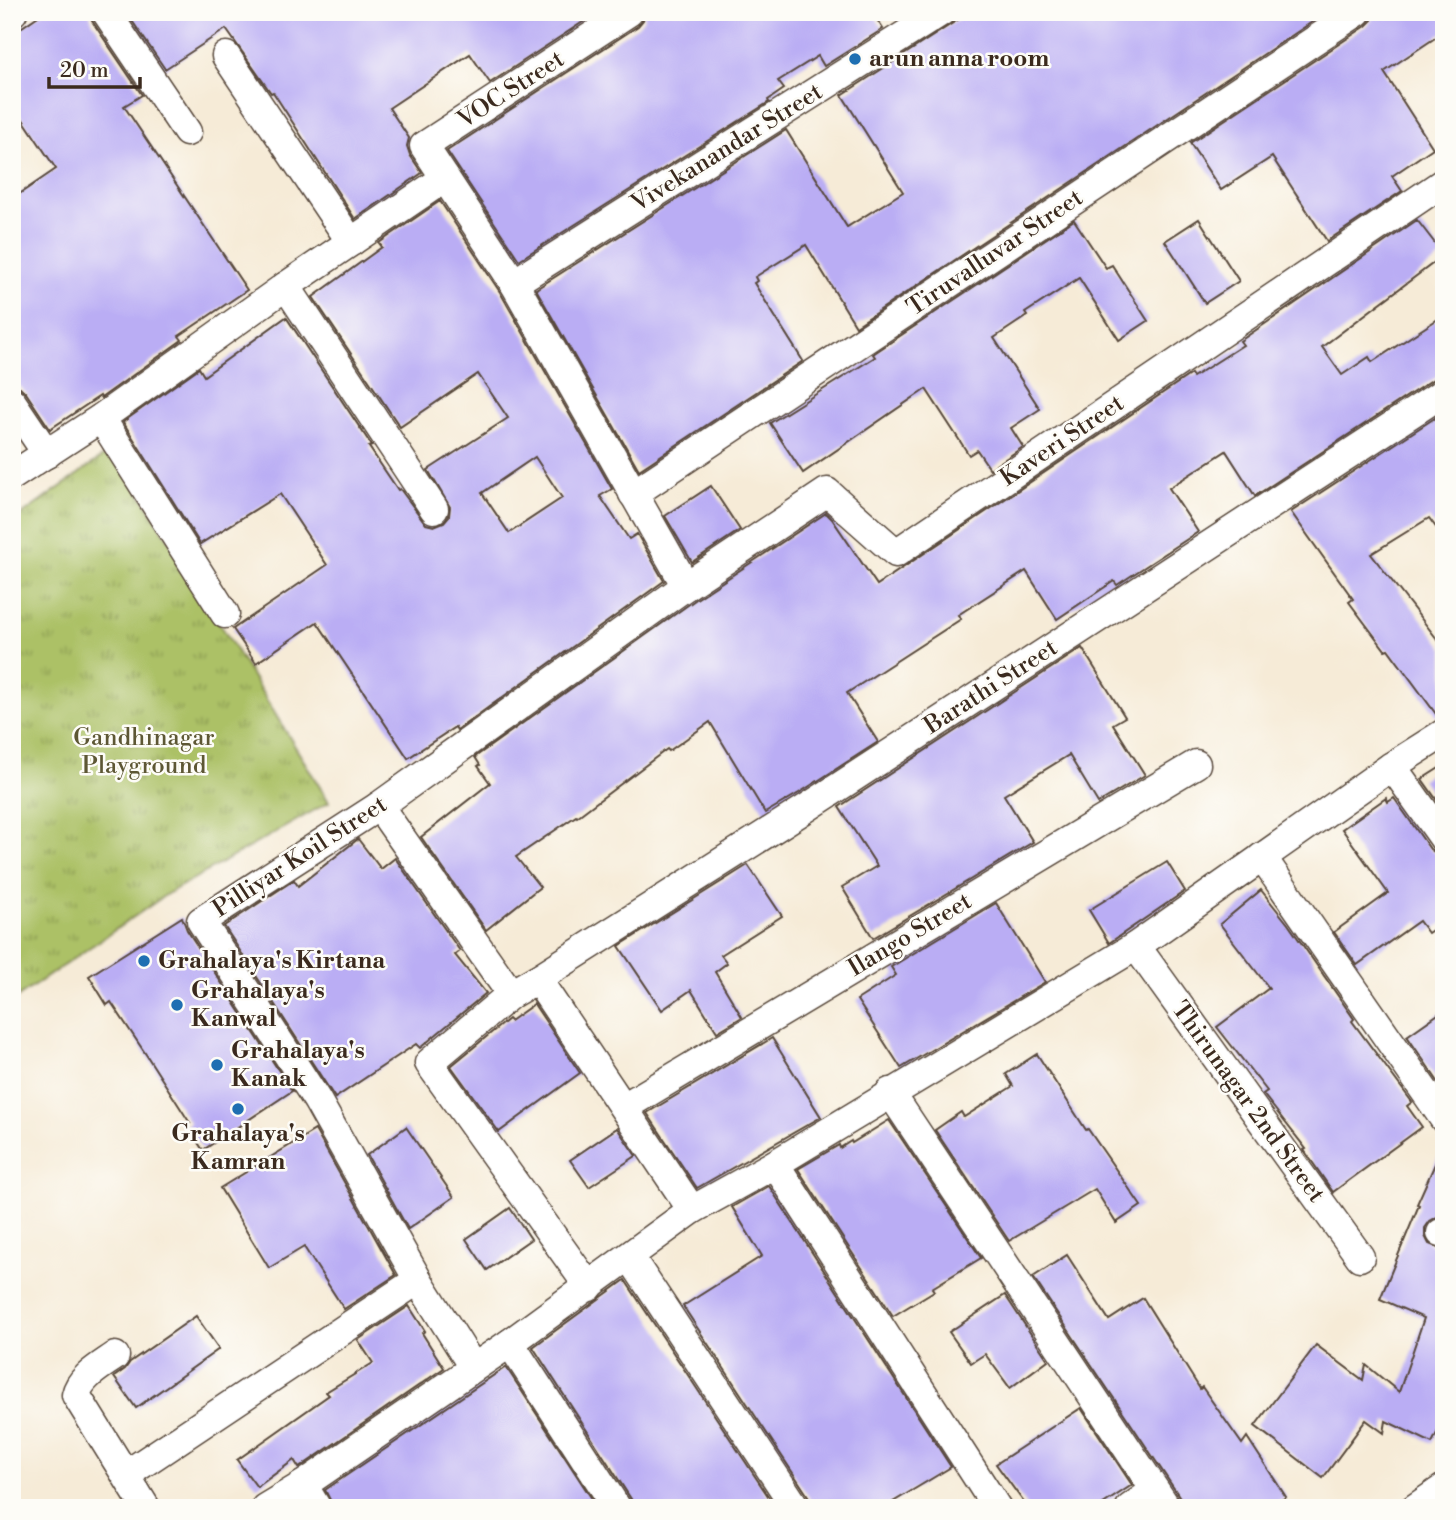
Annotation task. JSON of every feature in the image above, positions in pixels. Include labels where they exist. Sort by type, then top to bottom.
[{"type":"street","points":[[106,12],[187,132]]},
{"type":"street","name":"VOC Street","points":[[444,178],[424,146],[629,12]]},
{"type":"street","name":"Vivekanandar Street","points":[[514,283],[941,12]]},
{"type":"street","name":"Tiruvalluvar Street","points":[[633,494],[1357,12]]},
{"type":"street","points":[[226,56],[351,242]]},
{"type":"street","points":[[12,476],[101,418],[444,178],[514,283],[686,586]]},
{"type":"street","name":"Kaveri Street","points":[[686,586],[827,492],[896,553],[1444,181]]},
{"type":"street","points":[[286,286],[434,509]]},
{"type":"street","name":"Barathi Street","points":[[589,1287],[429,1063],[511,994],[808,807],[1444,392]]},
{"type":"street","points":[[12,402],[47,454]]},
{"type":"street","points":[[101,418],[225,614]]},
{"type":"street","name":"Pilliyar Koil Street","points":[[473,1367],[418,1280],[317,1100],[201,922],[379,806],[686,586]]},
{"type":"street","points":[[265,1508],[310,1496],[473,1367],[589,1287],[692,1210],[775,1164],[890,1092],[1136,946],[1392,766],[1444,733]]},
{"type":"street","name":"Ilango Street","points":[[625,1107],[1196,764]]},
{"type":"street","points":[[1392,766],[1444,839]]},
{"type":"street","points":[[379,806],[511,994]]},
{"type":"street","points":[[1262,857],[1444,1119]]},
{"type":"street","name":"Thirunagar 2nd Street","points":[[1136,946],[1360,1257]]},
{"type":"street","points":[[537,979],[692,1210]]},
{"type":"street","points":[[890,1092],[1161,1499],[1130,1508]]},
{"type":"street","points":[[775,1164],[998,1508]]},
{"type":"street","points":[[630,1257],[796,1508]]},
{"type":"street","points":[[127,1474],[418,1280]]},
{"type":"street","points":[[510,1343],[617,1508]]},
{"type":"street","points":[[115,1356],[84,1380],[78,1386],[76,1395],[146,1508]]},
{"type":"street","points":[[1415,1508],[1444,1488]]},
{"type":"green space","name":"Gandhinagar Playground","points":[[113,449],[329,802],[167,894],[12,1001],[12,522]]},
{"type":"building","points":[[44,12],[89,12],[92,21],[142,95],[124,106],[247,290],[179,336],[182,340],[101,398],[100,396],[50,429],[26,393],[20,387],[12,386],[12,199],[56,169],[12,103],[12,34]]},
{"type":"building","points":[[126,12],[598,12],[490,83],[470,54],[389,108],[409,138],[407,146],[410,155],[422,173],[355,219],[273,92],[271,93],[226,29],[165,69]]},
{"type":"building","points":[[645,12],[872,12],[883,29],[824,66],[818,56],[778,81],[784,89],[768,100],[769,102],[519,260],[447,151],[638,26]]},
{"type":"building","points":[[970,12],[1327,12],[856,326],[806,245],[755,277],[757,281],[754,283],[803,361],[639,470],[536,289],[786,130],[847,227],[903,192],[842,95]]},
{"type":"building","points":[[1373,12],[1444,12],[1444,32],[1384,72],[1433,148],[1392,176],[1402,191],[1327,241],[1272,157],[1221,190],[1190,143],[1366,26],[1372,20]]},
{"type":"building","points":[[440,201],[500,292],[612,489],[600,496],[629,539],[637,534],[664,581],[457,730],[455,727],[408,758],[317,622],[256,663],[233,629],[327,565],[280,494],[200,544],[123,422],[199,368],[204,376],[286,317],[398,490],[400,489],[426,524],[434,526],[444,522],[449,516],[450,507],[428,470],[508,418],[478,374],[400,427],[313,297],[382,247],[379,243]],"holes":[[[535,457],[562,498],[509,533],[482,493]]]},
{"type":"building","points":[[1199,219],[1239,281],[1205,303],[1165,241]]},
{"type":"building","points":[[1074,220],[1106,268],[1112,265],[1148,321],[1119,340],[1079,278],[1025,313],[1027,316],[994,338],[1040,409],[1011,428],[1023,447],[990,469],[977,450],[969,455],[926,389],[803,473],[770,423],[875,357],[873,354]]},
{"type":"building","points":[[1417,220],[1444,255],[1322,347],[1342,375],[1369,357],[1372,362],[1444,315],[1444,375],[1435,378],[1255,496],[1226,451],[1169,488],[1198,532],[1117,585],[1114,581],[1057,619],[1026,571],[958,615],[961,619],[847,693],[878,742],[799,793],[765,813],[710,722],[669,751],[667,749],[577,817],[516,857],[540,887],[486,930],[421,837],[490,783],[475,757],[695,600],[826,513],[877,585],[1191,374],[1193,377],[1243,345],[1240,341]]},
{"type":"building","points":[[1444,412],[1444,538],[1429,518],[1371,554],[1444,648],[1444,716],[1439,718],[1349,602],[1353,599],[1291,512]]},
{"type":"building","points":[[711,486],[740,530],[692,562],[665,516]]},
{"type":"building","points":[[1082,648],[1125,717],[1113,724],[1145,775],[1098,803],[1069,755],[1004,795],[1033,842],[873,938],[842,887],[877,866],[839,807]]},
{"type":"building","points":[[1444,765],[1444,810],[1422,779]]},
{"type":"building","points":[[1386,798],[1388,802],[1394,798],[1430,849],[1444,855],[1444,922],[1428,933],[1419,921],[1357,965],[1334,932],[1388,893],[1342,829]]},
{"type":"building","points":[[358,839],[381,869],[395,858],[460,951],[455,955],[486,993],[420,1048],[416,1044],[335,1098],[224,926],[294,880],[298,886]]},
{"type":"building","points":[[1167,862],[1185,891],[1109,943],[1089,910]]},
{"type":"building","points":[[748,865],[782,916],[721,955],[727,963],[715,972],[742,1017],[717,1032],[691,990],[662,1010],[619,946]]},
{"type":"building","points":[[1261,890],[1288,924],[1354,1019],[1352,1021],[1412,1102],[1407,1106],[1422,1127],[1333,1192],[1304,1150],[1306,1149],[1263,1094],[1267,1091],[1217,1027],[1269,988],[1220,924]]},
{"type":"building","points":[[996,903],[1045,982],[901,1068],[857,1000],[896,975],[891,967]]},
{"type":"building","points":[[182,917],[187,930],[292,1091],[203,1150],[186,1125],[190,1123],[147,1056],[111,1002],[107,1005],[89,976]]},
{"type":"building","points":[[534,1004],[580,1073],[499,1132],[451,1066],[508,1019],[510,1021]]},
{"type":"building","points":[[1444,1010],[1444,1080],[1439,1083],[1407,1036]]},
{"type":"building","points":[[772,1038],[821,1117],[697,1188],[647,1113]]},
{"type":"building","points":[[1037,1054],[1086,1130],[1088,1129],[1141,1206],[1116,1223],[1095,1189],[1009,1241],[935,1130],[961,1112],[964,1117],[1013,1086],[1006,1074]]},
{"type":"building","points":[[889,1120],[981,1258],[893,1316],[798,1169],[839,1145],[840,1148],[851,1141],[852,1143]]},
{"type":"building","points":[[406,1127],[454,1197],[408,1229],[367,1155]]},
{"type":"building","points":[[617,1128],[636,1156],[589,1187],[570,1160]]},
{"type":"building","points":[[315,1130],[396,1275],[344,1309],[304,1247],[269,1268],[220,1188]]},
{"type":"building","points":[[1443,1146],[1444,1217],[1430,1221],[1425,1228],[1425,1236],[1429,1244],[1444,1250],[1444,1419],[1432,1443],[1386,1421],[1384,1433],[1366,1420],[1323,1478],[1255,1426],[1316,1345],[1363,1380],[1366,1365],[1399,1392],[1424,1318],[1380,1299]]},
{"type":"building","points":[[769,1186],[951,1467],[883,1508],[813,1508],[810,1499],[683,1306],[762,1256],[732,1207]]},
{"type":"building","points":[[510,1208],[531,1239],[487,1270],[466,1239]]},
{"type":"building","points":[[1067,1255],[1109,1320],[1143,1298],[1200,1389],[1202,1387],[1242,1444],[1247,1437],[1286,1497],[1269,1508],[1184,1508],[1181,1499],[1033,1277]]},
{"type":"building","points":[[625,1280],[776,1508],[634,1508],[631,1499],[533,1347]]},
{"type":"building","points":[[1005,1295],[1048,1360],[1010,1388],[985,1354],[971,1363],[949,1332]]},
{"type":"building","points":[[409,1306],[444,1368],[299,1468],[294,1460],[257,1487],[237,1460],[329,1395],[326,1392],[373,1363],[358,1340]]},
{"type":"building","points":[[196,1316],[219,1349],[136,1408],[114,1377],[130,1362]]},
{"type":"building","points":[[506,1367],[594,1502],[585,1508],[334,1508],[325,1490]]},
{"type":"building","points":[[1081,1408],[1132,1485],[1097,1508],[1028,1508],[996,1464]]},
{"type":"place","name":"arun anna room","points":[[855,59]]},
{"type":"place","name":"Grahalaya's Kirtana","points":[[144,961]]},
{"type":"place","name":"Grahalaya's Kanwal","points":[[177,1005]]},
{"type":"place","name":"Grahalaya's Kanak","points":[[217,1065]]},
{"type":"place","name":"Grahalaya's Kamran","points":[[238,1109]]}]
